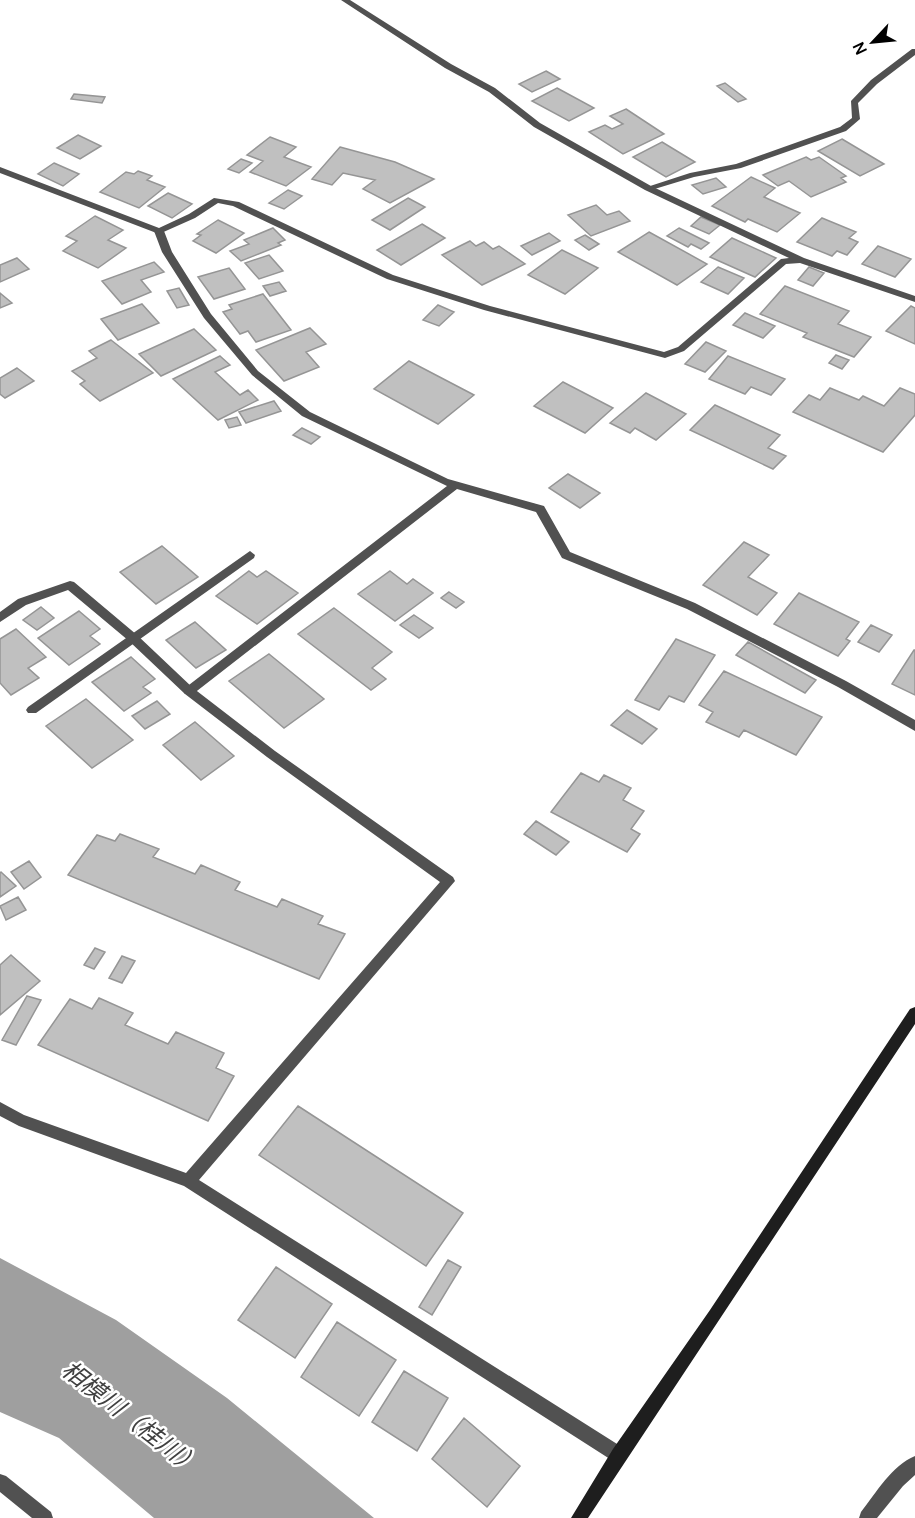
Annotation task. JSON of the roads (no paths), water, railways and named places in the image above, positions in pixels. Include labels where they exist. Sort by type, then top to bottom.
[{"type":"main road","points":[[579,1518],[915,1013]]},
{"type":"street","points":[[345,0],[412,44],[492,90],[537,125],[648,188],[801,260],[915,299]]},
{"type":"street","points":[[648,188],[693,175],[738,166],[843,129],[856,120],[854,103],[874,82],[915,51]]},
{"type":"street","points":[[0,170],[159,231],[192,216],[217,200],[236,204],[390,277],[487,308],[666,355],[681,349],[784,261],[801,260]]},
{"type":"street","points":[[159,231],[166,252],[207,316],[255,373],[306,414],[444,482],[540,509],[566,555],[691,606],[842,684],[915,726]]},
{"type":"street","points":[[189,691],[456,485]]},
{"type":"street","points":[[32,710],[250,555]]},
{"type":"street","points":[[0,618],[22,602],[70,585],[133,638],[189,691],[271,754],[449,880],[189,1181]]},
{"type":"street","points":[[0,1108],[19,1120],[189,1181],[619,1455]]},
{"type":"street","points":[[867,1518],[897,1480],[915,1464]]},
{"type":"street","points":[[0,1482],[45,1518]]},
{"type":"water","name":"相模川（桂川）","points":[[0,1258],[116,1320],[227,1398],[374,1518],[154,1518],[59,1438],[0,1412]]}]
